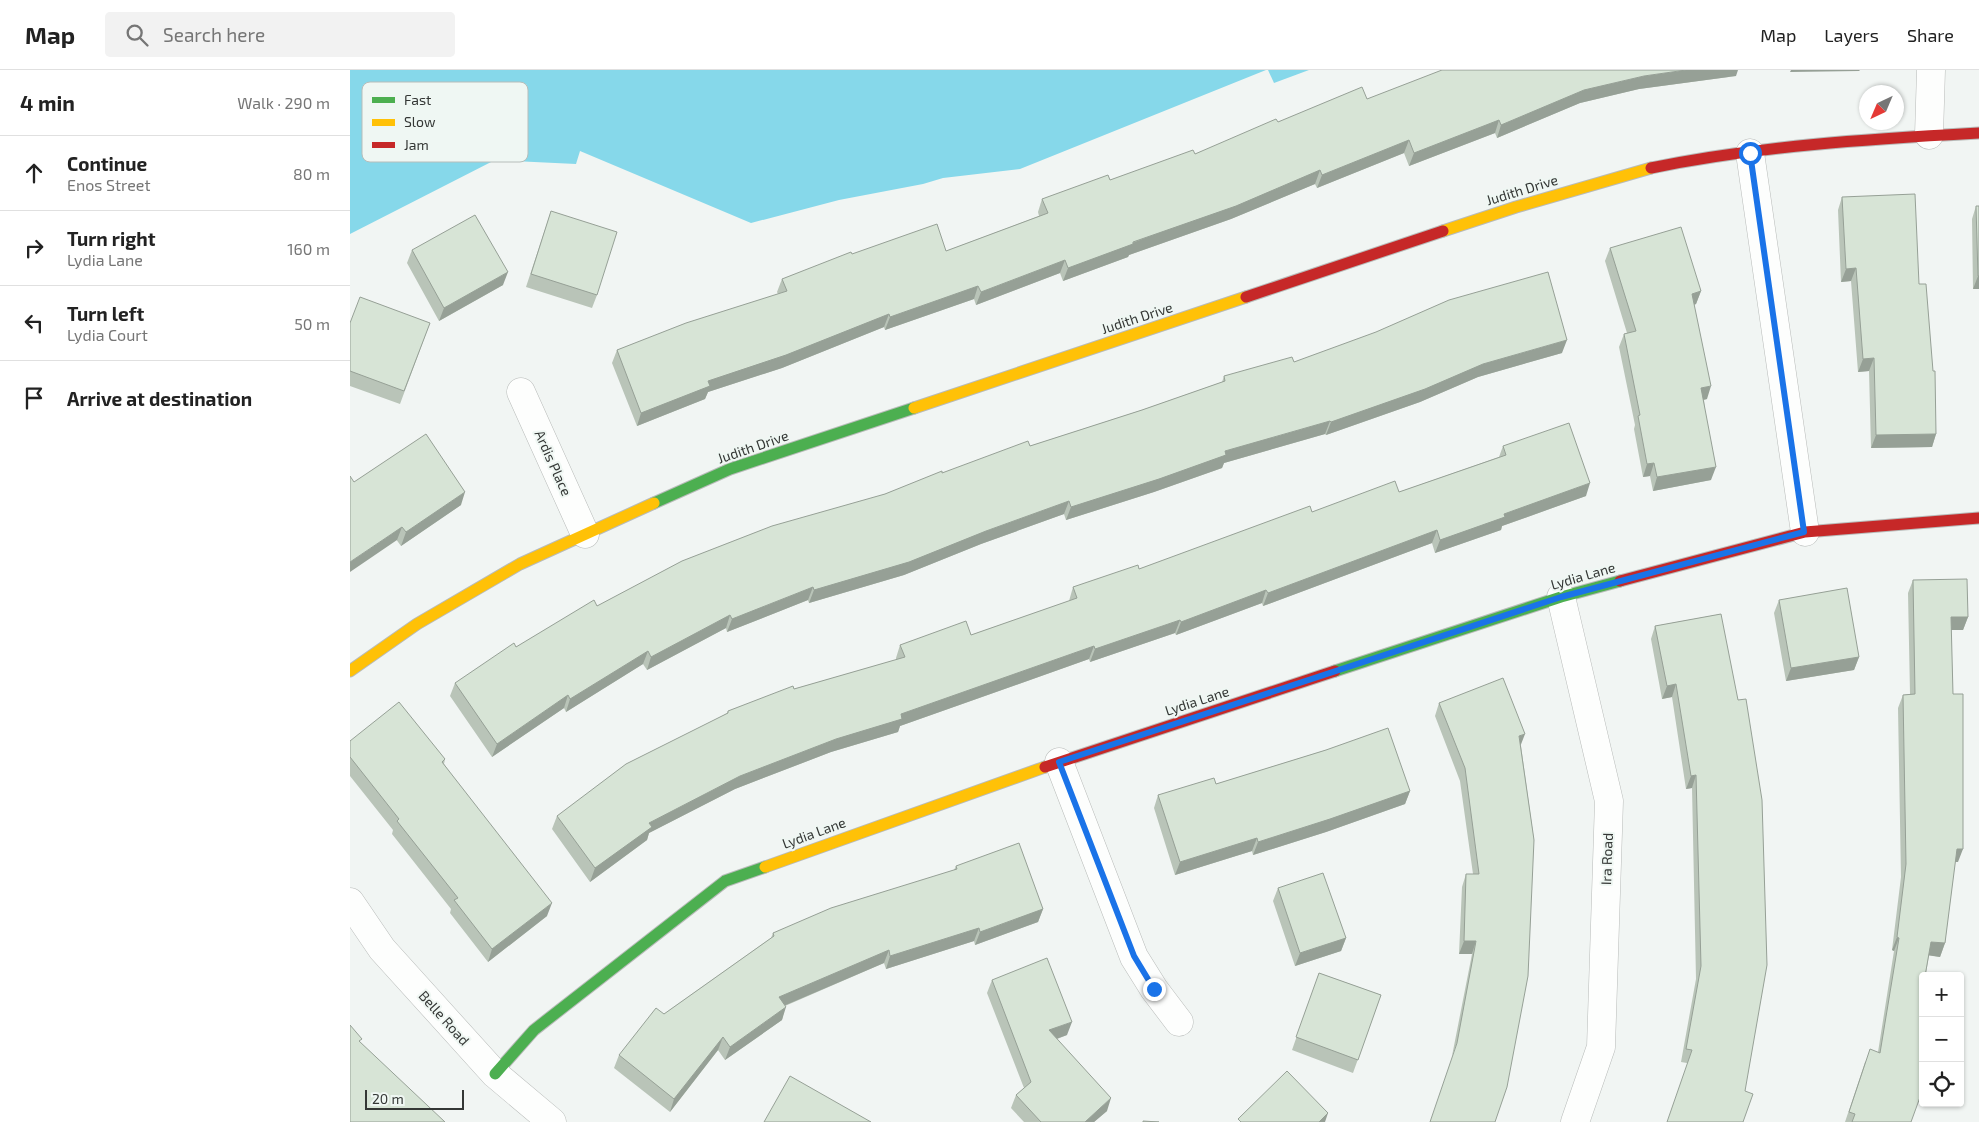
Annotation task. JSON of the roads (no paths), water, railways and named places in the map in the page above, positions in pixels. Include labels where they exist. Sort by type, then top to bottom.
[{"type":"street","points":[[1929,134],[1931,70]]},
{"type":"street","name":"Judith Drive","points":[[350,671],[425,619],[520,564],[730,470],[1516,207],[1648,169],[1691,160],[1856,140],[1929,134],[1979,133]]},
{"type":"street","points":[[1750,153],[1804,532]]},
{"type":"street","name":"Ardis Place","points":[[521,392],[585,534]]},
{"type":"street","name":"Lydia Lane","points":[[494,1074],[534,1030],[725,881],[1059,762],[1561,597],[1804,532],[1979,518]]},
{"type":"street","name":"Ira Road","points":[[1561,597],[1609,801],[1601,1047],[1575,1122]]},
{"type":"street","points":[[1059,762],[1134,956],[1154,989],[1180,1022]]},
{"type":"street","name":"Belle Road","points":[[350,902],[382,949],[494,1074],[552,1122]]},
{"type":"water","points":[[350,70],[1266,70],[1020,169],[943,178],[923,184],[839,200],[751,223],[580,151],[576,164],[528,162],[528,82],[362,82],[362,162],[491,162],[350,234]]},
{"type":"water","points":[[1268,70],[1309,70],[1274,83]]}]
